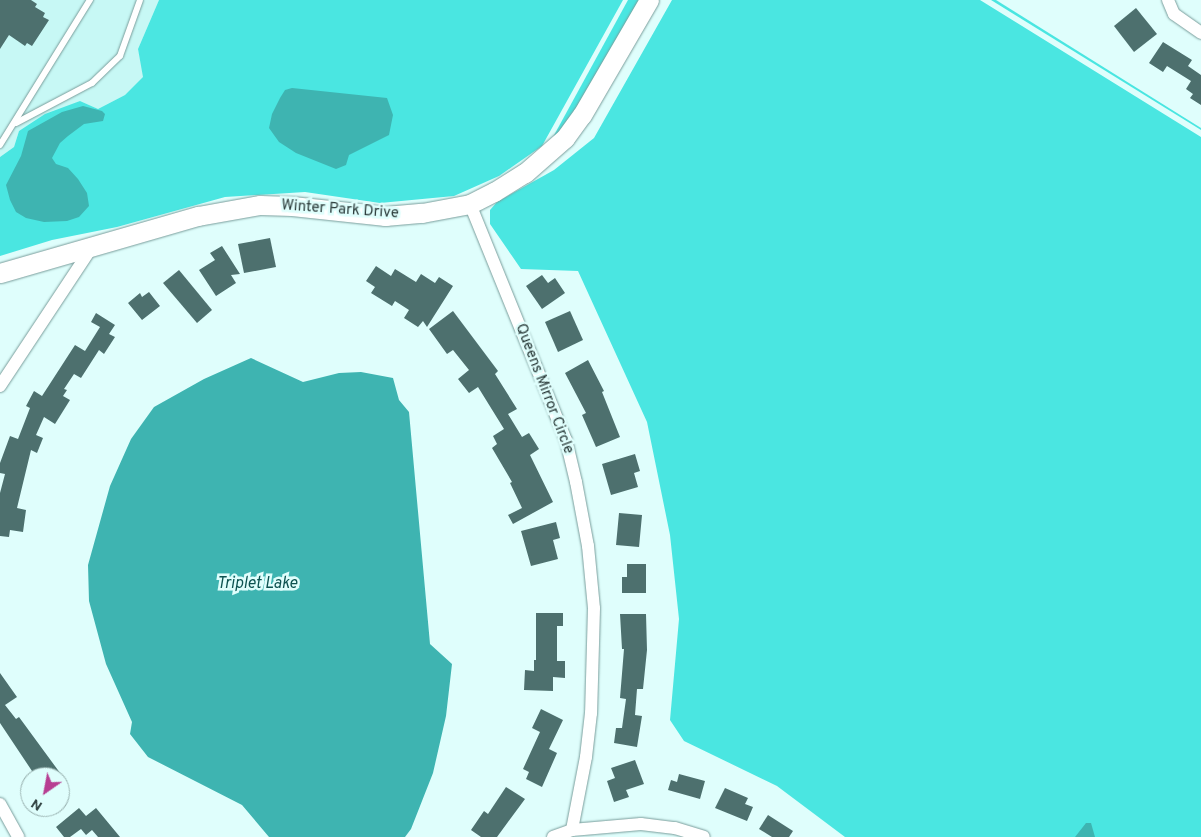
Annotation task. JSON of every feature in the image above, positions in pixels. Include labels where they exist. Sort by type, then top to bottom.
[{"type":"street","name":"Winter Park Drive","points":[[0,273],[198,216],[260,205],[292,206],[385,216],[422,214],[470,204],[525,173],[565,138],[582,116],[649,0]]},
{"type":"street","points":[[1168,0],[1174,14],[1201,33]]},
{"type":"street","name":"Queens Mirror Circle","points":[[470,204],[566,440],[588,546],[594,608],[591,713],[586,758],[572,830]]},
{"type":"street","points":[[0,386],[92,247]]},
{"type":"street","points":[[0,804],[18,837]]},
{"type":"street","points":[[553,837],[572,830],[641,824],[675,828],[704,837]]},
{"type":"lane","points":[[0,145],[16,123],[90,0]]},
{"type":"lane","points":[[16,123],[92,83],[120,56],[140,0]]},
{"type":"shaded area","points":[[0,0],[159,0],[138,49],[144,77],[125,95],[98,109],[80,101],[19,131],[14,147],[0,157]]},
{"type":"shaded area","points":[[159,0],[623,0],[542,146],[499,176],[454,196],[380,203],[305,192],[225,197],[117,227],[52,240],[0,256],[0,157],[14,147],[19,131],[45,114],[80,101],[98,109],[125,95],[143,77],[138,49]]},
{"type":"shaded area","points":[[628,0],[642,0],[577,112],[547,148]]},
{"type":"shaded area","points":[[672,0],[980,0],[1201,137],[1201,837],[845,837],[777,786],[684,741],[670,720],[679,619],[670,535],[647,422],[578,271],[521,269],[490,224],[490,210],[497,202],[554,170],[594,138]]},
{"type":"shaded area","points":[[991,0],[996,0],[1201,128],[1201,130]]},
{"type":"water","points":[[292,88],[387,98],[393,115],[389,135],[349,155],[346,165],[336,169],[296,153],[279,142],[269,128],[272,114],[280,98],[285,90]]},
{"type":"water","points":[[83,106],[102,111],[105,114],[103,121],[84,124],[60,143],[52,158],[56,164],[68,168],[78,179],[87,193],[89,206],[79,217],[67,221],[44,222],[26,218],[16,212],[6,185],[21,156],[28,131],[62,112]]},
{"type":"water","name":"Triplet Lake","points":[[251,358],[303,382],[339,373],[361,372],[393,378],[399,400],[409,412],[430,644],[452,664],[446,716],[433,773],[411,829],[405,837],[269,837],[242,805],[148,757],[130,734],[132,722],[106,664],[89,601],[88,565],[110,486],[131,439],[154,407],[204,379]]},
{"type":"water","points":[[1086,823],[1091,823],[1095,837],[1075,837]]},
{"type":"building","points":[[0,0],[31,0],[37,4],[35,7],[45,13],[43,17],[49,20],[32,46],[27,43],[25,46],[9,35],[0,49]]},
{"type":"building","points":[[1136,8],[1157,34],[1134,52],[1114,26]]},
{"type":"building","points":[[1163,42],[1192,60],[1188,66],[1201,75],[1201,105],[1190,98],[1193,94],[1186,89],[1191,81],[1167,66],[1163,72],[1149,63]]},
{"type":"building","points":[[270,238],[276,267],[244,273],[238,244]]},
{"type":"building","points":[[222,246],[240,274],[231,275],[236,283],[216,296],[199,270],[215,260],[210,253]]},
{"type":"building","points":[[376,266],[391,276],[395,269],[416,282],[421,274],[435,283],[439,277],[453,286],[427,327],[423,321],[418,327],[404,318],[409,310],[395,301],[392,306],[371,293],[375,287],[366,281]]},
{"type":"building","points":[[179,270],[212,310],[197,323],[163,283]]},
{"type":"building","points":[[542,275],[548,283],[555,278],[565,293],[542,309],[526,286]]},
{"type":"building","points":[[149,292],[160,306],[142,320],[128,303],[140,293],[142,297]]},
{"type":"building","points":[[453,311],[498,371],[495,374],[517,409],[508,414],[522,437],[529,433],[539,449],[530,455],[553,502],[513,524],[508,515],[522,508],[510,483],[512,482],[492,448],[497,444],[493,436],[504,429],[478,387],[469,393],[458,379],[469,370],[453,350],[447,354],[429,329]]},
{"type":"building","points":[[570,311],[583,340],[558,352],[545,322]]},
{"type":"building","points":[[96,313],[115,325],[109,334],[115,337],[104,354],[99,350],[81,378],[74,374],[64,389],[67,390],[63,396],[70,400],[55,424],[44,417],[36,435],[43,438],[37,453],[31,450],[17,508],[26,510],[23,532],[10,530],[9,537],[0,536],[0,493],[5,474],[0,473],[0,463],[10,436],[18,439],[30,408],[26,406],[34,391],[42,396],[75,345],[85,351],[100,327],[91,322]]},
{"type":"building","points":[[588,360],[604,391],[602,392],[620,437],[596,447],[582,415],[586,413],[565,373]]},
{"type":"building","points":[[635,454],[640,471],[634,473],[638,487],[611,495],[602,464]]},
{"type":"building","points":[[619,513],[642,515],[639,547],[616,545]]},
{"type":"building","points":[[556,522],[560,538],[553,540],[558,559],[531,566],[521,531]]},
{"type":"building","points":[[627,564],[646,564],[646,593],[622,593],[622,577],[627,577]]},
{"type":"building","points":[[536,613],[563,613],[563,626],[557,626],[557,661],[565,661],[565,678],[553,677],[553,691],[524,690],[525,670],[534,671],[534,660],[536,660]]},
{"type":"building","points":[[620,614],[646,614],[647,650],[643,689],[637,689],[635,715],[642,716],[637,747],[614,743],[616,728],[622,728],[626,699],[620,698],[624,649],[622,649]]},
{"type":"building","points":[[0,673],[17,697],[5,705],[16,719],[19,717],[56,767],[29,767],[0,723]]},
{"type":"building","points":[[541,709],[563,720],[549,749],[557,753],[542,787],[526,779],[529,772],[523,769],[540,732],[532,728]]},
{"type":"building","points":[[635,760],[644,784],[626,790],[629,797],[614,802],[607,781],[615,778],[611,768]]},
{"type":"building","points":[[679,774],[705,781],[700,799],[668,790],[671,780],[677,782]]},
{"type":"building","points":[[506,787],[525,799],[497,837],[481,837],[471,830],[484,811],[488,814]]},
{"type":"building","points":[[725,788],[748,798],[745,804],[753,807],[747,821],[715,808]]},
{"type":"building","points":[[79,808],[86,816],[96,808],[120,837],[98,837],[92,830],[86,835],[81,829],[70,837],[64,837],[56,827]]},
{"type":"building","points":[[768,815],[793,831],[789,837],[772,837],[759,829]]}]
